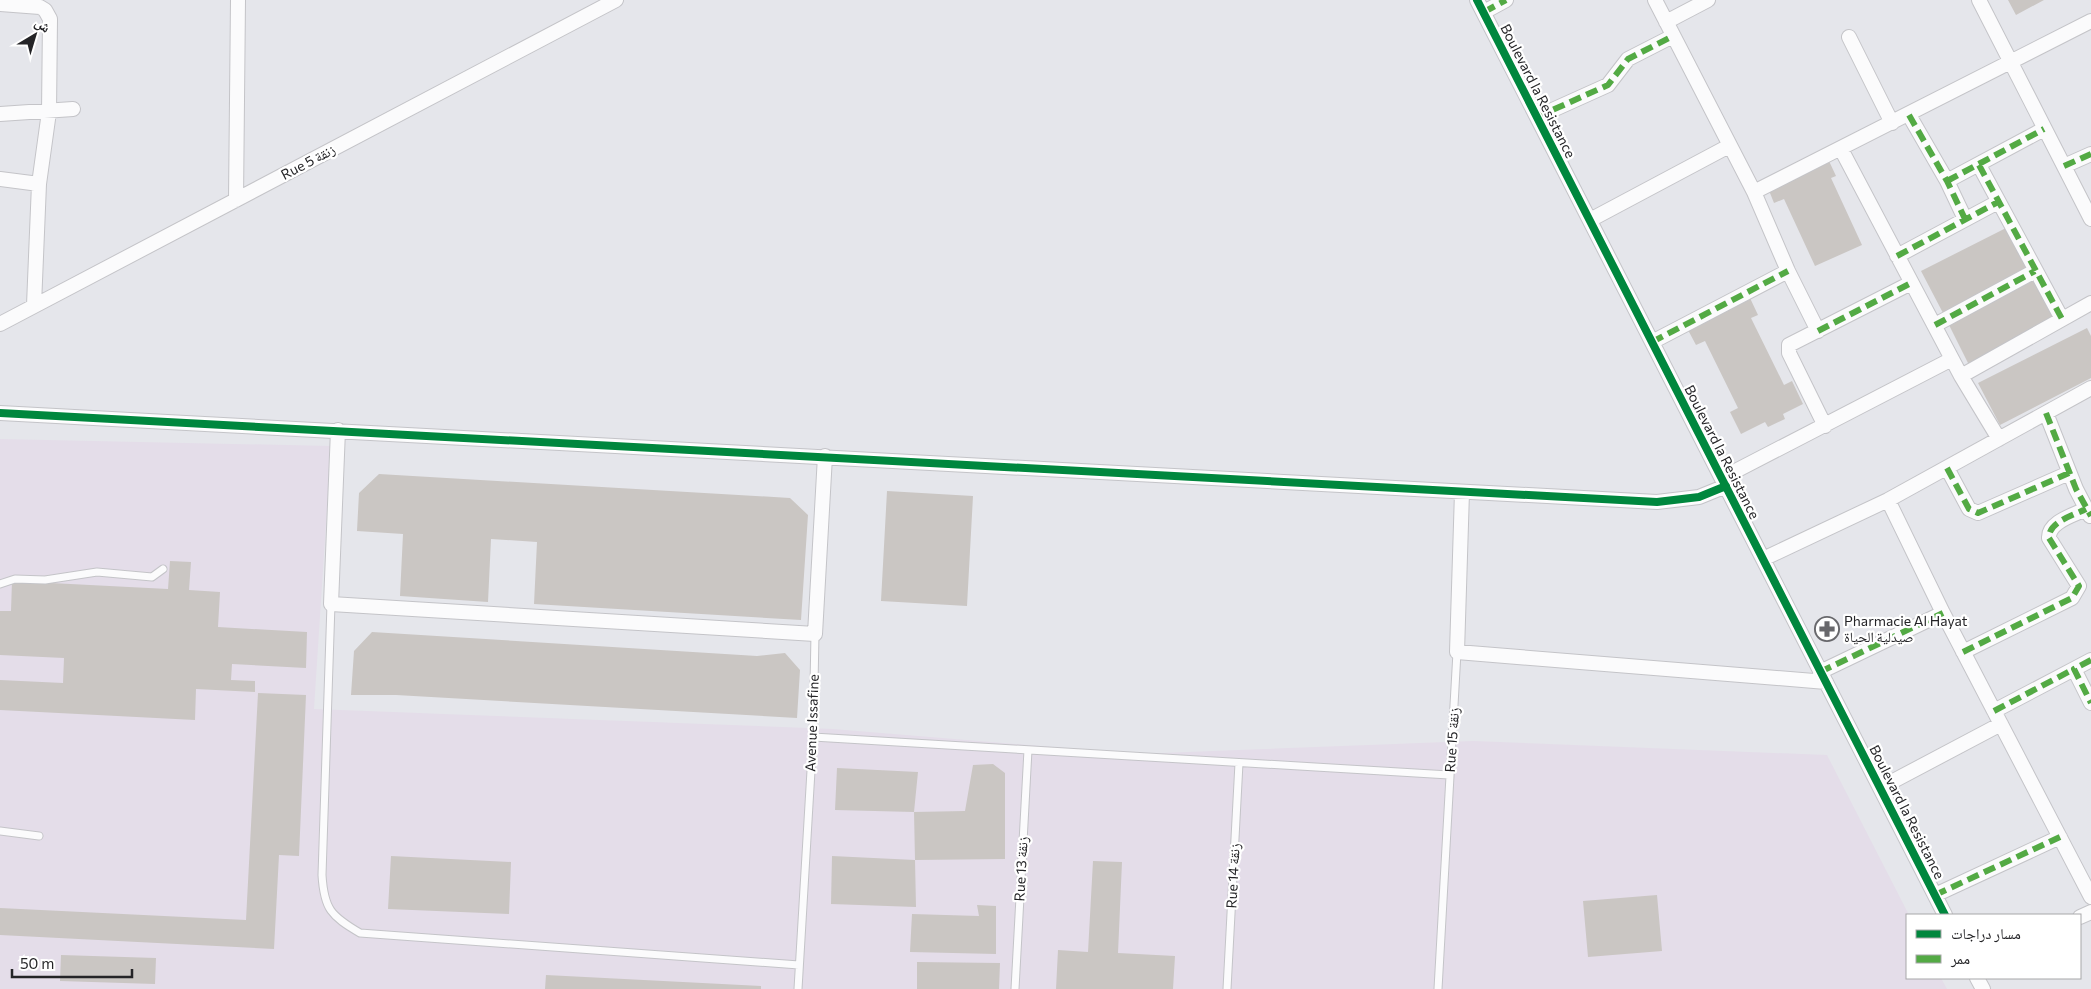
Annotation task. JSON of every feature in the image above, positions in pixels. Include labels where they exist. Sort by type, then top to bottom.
[{"type":"street","points":[[236,200],[238,0]]},
{"type":"street","name":"Rue 5 زنقة","points":[[0,324],[616,0]]},
{"type":"street","points":[[1480,6],[1506,0]]},
{"type":"street","points":[[1655,0],[1754,192],[1788,271],[1818,330]]},
{"type":"street","points":[[1666,22],[1708,0]]},
{"type":"street","points":[[1978,0],[2091,219]]},
{"type":"street","points":[[0,4],[40,7],[48,14],[50,19],[49,112],[39,184],[34,305]]},
{"type":"street","name":"Boulevard la Resistance","points":[[1480,6],[1944,914]]},
{"type":"street","points":[[1754,192],[2011,64],[2091,21]]},
{"type":"street","points":[[1537,117],[1608,85],[1628,59],[1673,36]]},
{"type":"street","points":[[1849,37],[1892,123]]},
{"type":"street","points":[[0,114],[73,109]]},
{"type":"street","points":[[1909,114],[1947,181],[1965,219]]},
{"type":"street","points":[[1947,181],[2044,129]]},
{"type":"street","points":[[1590,220],[1729,146]]},
{"type":"street","points":[[1841,149],[1961,376],[1998,440]]},
{"type":"street","points":[[2064,166],[2091,154]]},
{"type":"street","points":[[1979,165],[2062,319]]},
{"type":"street","points":[[0,180],[39,184]]},
{"type":"street","points":[[1897,256],[1998,202]]},
{"type":"street","points":[[1652,342],[1788,271]]},
{"type":"street","points":[[1935,325],[2035,271]]},
{"type":"street","points":[[1825,426],[1788,348],[1791,342],[1911,283]]},
{"type":"street","points":[[1961,376],[2091,303]]},
{"type":"street","points":[[0,413],[1656,502],[1699,497],[1825,426],[1952,359]]},
{"type":"street","points":[[1763,559],[1888,500],[2091,388]]},
{"type":"street","points":[[1963,652],[2072,598],[2079,586],[2049,538],[2049,534],[2054,525],[2088,513],[2069,472],[2046,413]]},
{"type":"street","points":[[338,430],[331,604],[815,634]]},
{"type":"street","name":"Avenue Issafine","points":[[815,634],[825,456]]},
{"type":"street","points":[[1946,468],[1969,509],[1978,513],[2069,472]]},
{"type":"street","name":"Rue 15 زنقة","points":[[1457,652],[1462,492]]},
{"type":"street","points":[[1888,500],[1943,614],[2090,891]]},
{"type":"street","points":[[1457,652],[1823,677],[1943,614]]},
{"type":"street","points":[[1994,711],[2091,660]]},
{"type":"street","points":[[2074,669],[2091,703]]},
{"type":"street","points":[[1880,788],[2001,724]]},
{"type":"street","points":[[1935,895],[2060,837]]},
{"type":"lane","points":[[0,584],[14,579],[46,580],[97,572],[152,577],[163,569]]},
{"type":"lane","points":[[331,604],[322,875],[323,896],[328,909],[341,922],[360,933],[799,965]]},
{"type":"lane","name":"Avenue Issafine","points":[[798,989],[813,737],[815,634]]},
{"type":"lane","name":"Rue 15 زنقة","points":[[1438,989],[1457,652]]},
{"type":"lane","points":[[813,737],[1449,775]]},
{"type":"lane","name":"Rue 13 زنقة","points":[[1015,989],[1028,750]]},
{"type":"lane","name":"Rue 14 زنقة","points":[[1227,989],[1239,763]]},
{"type":"lane","points":[[0,831],[39,836]]},
{"type":"shaded area","points":[[0,439],[331,446],[314,709],[833,729],[1136,754],[1473,741],[1827,755],[1908,914],[1906,914],[1906,979],[1942,979],[1947,989],[0,989]]},
{"type":"building","points":[[2008,0],[2044,0],[2016,15]]},
{"type":"building","points":[[1829,161],[1836,176],[1831,178],[1862,245],[1815,266],[1784,199],[1774,203],[1768,188]]},
{"type":"building","points":[[2008,227],[2030,269],[1943,313],[1921,271]]},
{"type":"building","points":[[2035,279],[2056,321],[1969,365],[1948,323]]},
{"type":"building","points":[[1750,298],[1758,315],[1751,318],[1784,385],[1792,381],[1803,404],[1783,414],[1785,419],[1768,427],[1765,422],[1741,434],[1730,412],[1738,408],[1705,341],[1696,345],[1688,330]]},
{"type":"building","points":[[2087,328],[2091,336],[2091,378],[2000,425],[1978,383]]},
{"type":"building","points":[[379,474],[790,498],[808,515],[801,620],[534,604],[537,542],[491,539],[488,602],[400,596],[403,534],[357,531],[359,493]]},
{"type":"building","points":[[887,491],[973,496],[967,606],[881,601]]},
{"type":"building","points":[[170,561],[191,562],[189,590],[220,592],[218,627],[307,632],[306,668],[232,664],[231,680],[255,681],[255,692],[196,689],[195,720],[0,710],[0,680],[63,683],[64,658],[0,655],[0,611],[11,611],[12,581],[168,589]]},
{"type":"building","points":[[372,632],[757,656],[785,653],[800,670],[797,718],[396,695],[351,695],[354,651]]},
{"type":"building","points":[[258,693],[306,695],[299,856],[279,855],[274,949],[0,935],[0,908],[246,920]]},
{"type":"building","points":[[993,764],[1005,773],[1005,859],[915,860],[914,812],[965,811],[973,765]]},
{"type":"building","points":[[837,768],[918,772],[914,812],[835,810]]},
{"type":"building","points":[[391,856],[511,862],[509,914],[388,909]]},
{"type":"building","points":[[832,856],[915,860],[916,907],[831,904]]},
{"type":"building","points":[[1093,861],[1122,862],[1118,953],[1175,956],[1173,989],[1056,989],[1058,950],[1088,952]]},
{"type":"building","points":[[1657,895],[1662,951],[1588,957],[1583,901]]},
{"type":"building","points":[[977,905],[996,906],[996,954],[910,952],[912,914],[979,916]]},
{"type":"building","points":[[61,955],[156,958],[155,984],[60,981]]},
{"type":"building","points":[[917,962],[1000,963],[999,989],[917,989]]},
{"type":"building","points":[[546,975],[761,986],[761,989],[545,989]]},
{"type":"marked path","points":[[1484,12],[1506,0]]},
{"type":"marked path","points":[[1537,117],[1608,85],[1628,59],[1673,36]]},
{"type":"marked path","points":[[1909,115],[1947,181],[1965,219]]},
{"type":"marked path","points":[[1947,181],[2044,129]]},
{"type":"marked path","points":[[2064,166],[2091,154]]},
{"type":"marked path","points":[[1979,165],[2062,319]]},
{"type":"marked path","points":[[1897,256],[1998,202]]},
{"type":"marked path","points":[[1652,342],[1788,271]]},
{"type":"marked path","points":[[1935,325],[2035,271]]},
{"type":"marked path","points":[[1818,331],[1911,283]]},
{"type":"marked path","points":[[2046,413],[2076,489],[2091,516]]},
{"type":"marked path","points":[[1947,468],[1969,509],[1978,513],[2069,473]]},
{"type":"marked path","points":[[1963,652],[2072,598],[2079,586],[2049,538],[2050,532],[2057,523],[2086,509]]},
{"type":"marked path","points":[[1820,672],[1943,613]]},
{"type":"marked path","points":[[2091,660],[2074,669],[2091,703]]},
{"type":"marked path","points":[[1994,711],[2074,669]]},
{"type":"marked path","points":[[1935,895],[2060,837]]},
{"type":"cycle path","points":[[1477,0],[1944,914]]},
{"type":"cycle path","points":[[0,413],[1657,502],[1699,497],[1726,486]]},
{"type":"place","name":"Pharmacie Al Hayat صيدلية الحياة","points":[[1827,629]]}]
